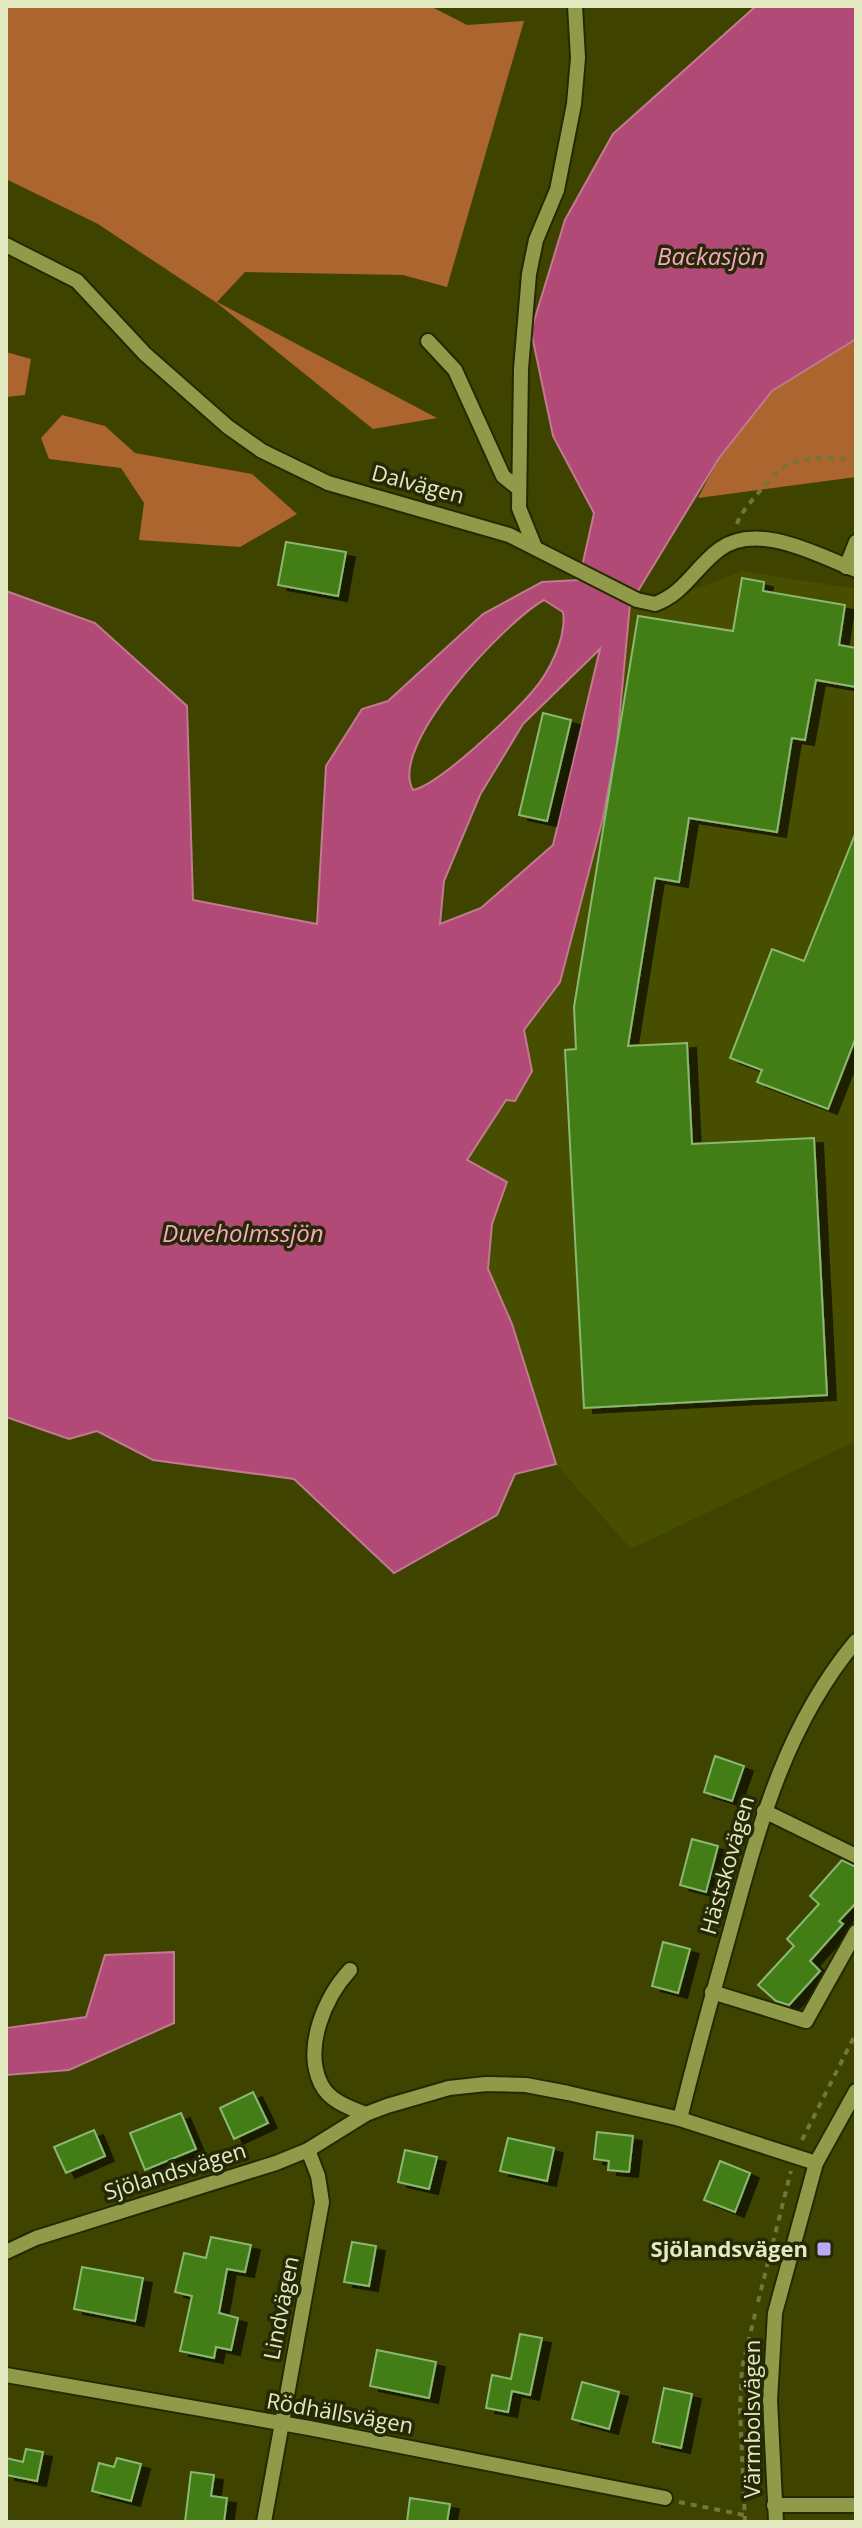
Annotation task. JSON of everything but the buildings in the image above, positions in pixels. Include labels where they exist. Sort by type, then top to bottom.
[{"type":"street","points":[[534,545],[519,508],[521,369],[529,274],[536,240],[557,190],[574,104],[578,58],[575,6]]},
{"type":"street","name":"Dalvägen","points":[[6,245],[20,249],[77,281],[145,354],[262,451],[328,483],[465,519],[534,545],[637,600],[655,604],[670,598],[720,549],[737,542]]},
{"type":"street","points":[[428,341],[455,370],[503,476],[519,489]]},
{"type":"street","points":[[737,542],[779,542],[851,568],[856,542]]},
{"type":"street","name":"Hästskovägen","points":[[680,2119],[712,1992],[764,1811],[784,1756],[805,1713],[856,1641]]},
{"type":"street","points":[[764,1811],[856,1856]]},
{"type":"street","points":[[712,1992],[806,2021],[856,1932]]},
{"type":"street","points":[[350,1970],[334,1987],[325,2005],[315,2065],[321,2087],[339,2103],[366,2114]]},
{"type":"street","name":"Sjölandsvägen","points":[[6,2252],[36,2238],[308,2150],[366,2114],[449,2088],[486,2084],[526,2085],[568,2093],[680,2119],[816,2163]]},
{"type":"street","name":"Värmbolsvägen","points":[[776,2522],[770,2400],[775,2313],[816,2163],[856,2091]]},
{"type":"street","name":"Lindvägen","points":[[264,2522],[322,2202],[318,2176],[308,2150]]},
{"type":"street","name":"Rödhällsvägen","points":[[6,2375],[665,2498]]},
{"type":"street","points":[[774,2505],[856,2505]]},
{"type":"path","points":[[737,542],[737,520],[772,476],[792,460],[818,456],[856,459]]},
{"type":"path","points":[[665,2498],[744,2515]]},
{"type":"shaded area","points":[[430,6],[467,25],[524,21],[447,287],[403,275],[245,272],[217,302],[437,418],[373,429],[217,303],[98,224],[6,179],[6,7]]},
{"type":"shaded area","points":[[856,339],[856,477],[698,498],[719,458],[772,391]]},
{"type":"shaded area","points":[[6,352],[31,359],[25,395],[6,397]]},
{"type":"shaded area","points":[[62,415],[105,426],[135,453],[252,474],[297,514],[240,547],[139,540],[144,503],[121,468],[49,459],[41,438]]},
{"type":"shaded area","points":[[744,571],[856,589],[856,1441],[631,1549],[556,1464],[512,1324],[488,1269],[492,1224],[507,1182],[467,1160],[506,1099],[523,1030],[560,982],[617,743],[630,604],[641,609]]},
{"type":"water","name":"Duveholmssjön","points":[[756,6],[856,6],[856,339],[772,391],[719,458],[630,604],[617,743],[603,818],[560,982],[524,1030],[532,1071],[515,1101],[506,1100],[467,1160],[507,1182],[492,1224],[488,1269],[512,1324],[556,1464],[515,1474],[497,1515],[394,1573],[294,1479],[153,1460],[97,1431],[69,1439],[6,1417],[6,591],[95,623],[187,706],[193,900],[317,924],[326,766],[362,709],[388,701],[483,614],[542,582],[579,580],[594,513],[553,436],[531,331],[565,220],[613,134]],"holes":[[[544,600],[563,612],[564,622],[555,654],[538,684],[475,748],[440,776],[413,790],[410,770],[417,745],[433,716],[479,658],[526,612]],[[600,649],[553,845],[481,908],[440,924],[444,881],[480,795],[523,724]]]},
{"type":"water","points":[[174,1952],[174,2023],[69,2070],[6,2075],[6,2028],[86,2017],[105,1955]]},
{"type":"place","name":"Sjölandsvägen","points":[[824,2249]]},
{"type":"water label","name":"Backasjön","points":[[711,257]]}]
